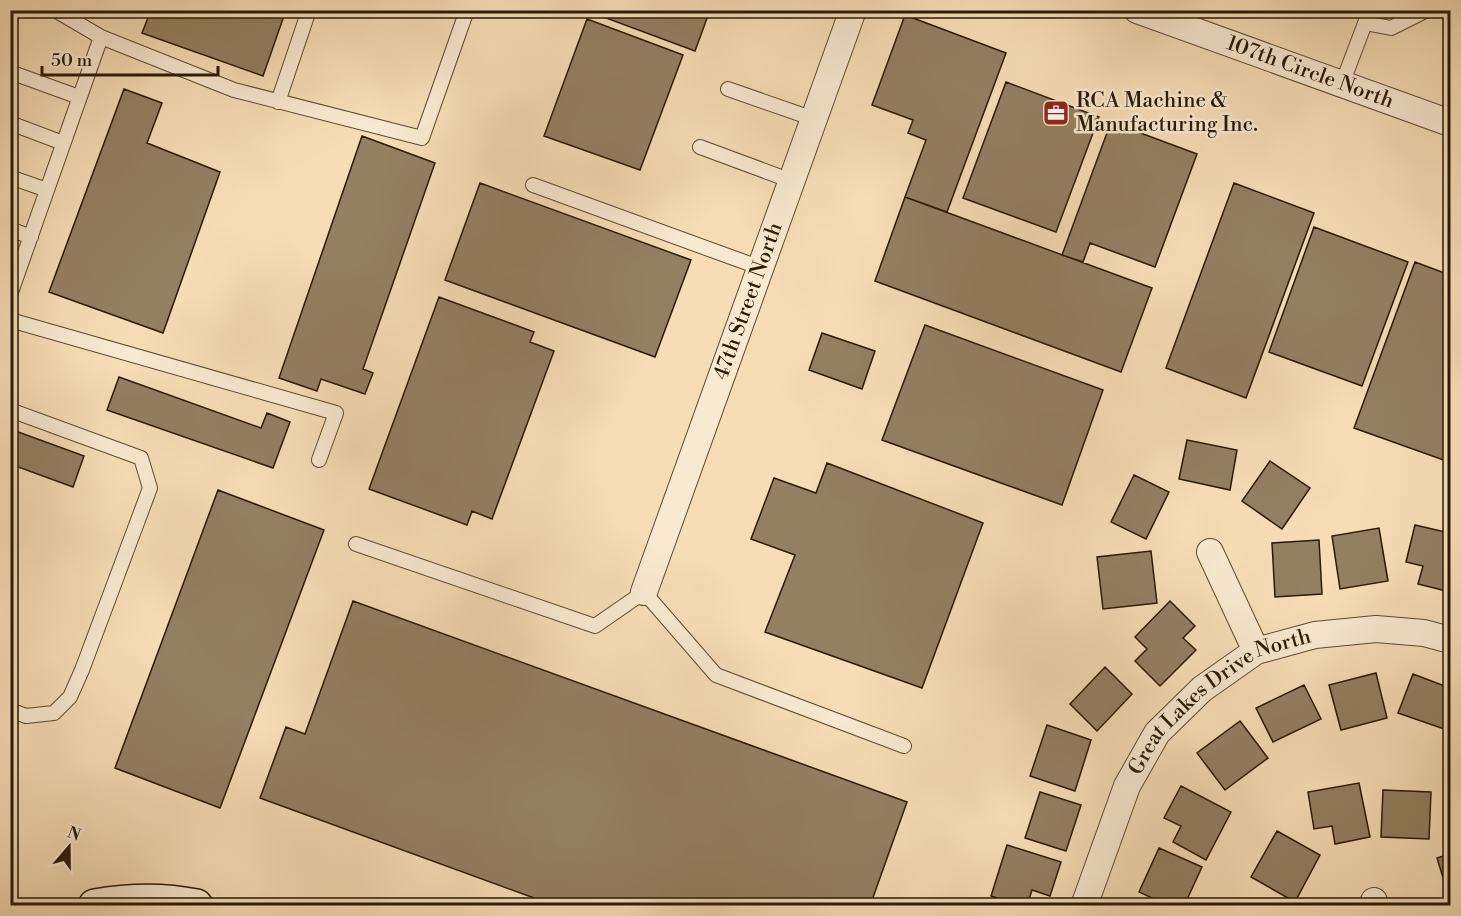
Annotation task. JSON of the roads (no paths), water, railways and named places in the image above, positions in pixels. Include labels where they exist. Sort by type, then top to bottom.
[{"type":"street","name":"47th Street North","points":[[644,592],[853,10]]},
{"type":"street","name":"107th Circle North","points":[[1137,10],[1450,123]]},
{"type":"street","points":[[1210,552],[1256,651]]},
{"type":"street","name":"Great Lakes Drive North","points":[[1088,904],[1127,786],[1157,733],[1202,689],[1256,651],[1315,635],[1376,629],[1424,633],[1450,640]]},
{"type":"street","points":[[95,906],[120,902],[168,901],[196,906]]},
{"type":"lane","points":[[55,10],[101,37],[234,90],[422,138],[467,10]]},
{"type":"lane","points":[[278,102],[309,10]]},
{"type":"lane","points":[[1342,84],[1367,17],[1391,28],[1427,10]]},
{"type":"lane","points":[[12,286],[101,37]]},
{"type":"lane","points":[[10,72],[80,97]]},
{"type":"lane","points":[[728,89],[814,119]]},
{"type":"lane","points":[[10,123],[63,143]]},
{"type":"lane","points":[[700,147],[792,181]]},
{"type":"lane","points":[[10,177],[47,190]]},
{"type":"lane","points":[[533,185],[761,268]]},
{"type":"lane","points":[[10,229],[31,237]]},
{"type":"lane","points":[[10,320],[336,413],[319,460]]},
{"type":"lane","points":[[10,410],[141,458],[150,488],[70,697],[54,713],[26,716],[10,710]]},
{"type":"lane","points":[[356,544],[595,626],[644,592],[716,675],[903,746]]},
{"type":"place","name":"RCA Machine & Manufacturing Inc.","points":[[1056,113]]}]
